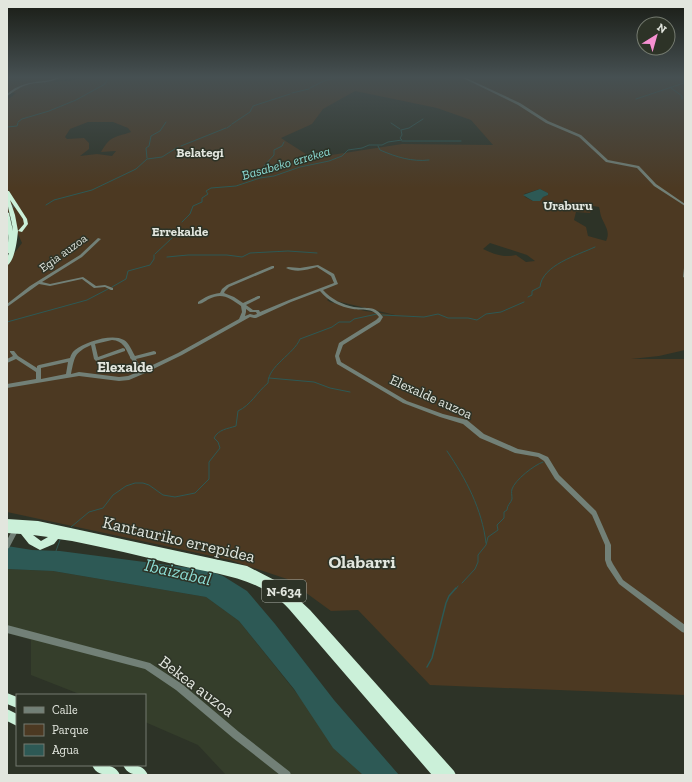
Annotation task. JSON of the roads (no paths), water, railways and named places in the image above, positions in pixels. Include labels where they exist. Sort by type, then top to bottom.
[{"type":"highway","points":[[7,192],[25,219],[26,224],[16,230]]},
{"type":"highway","points":[[7,198],[14,217],[16,230],[7,252]]},
{"type":"highway","points":[[7,213],[16,230]]},
{"type":"highway","points":[[7,264],[14,248],[13,240]]},
{"type":"highway","points":[[7,519],[40,546],[48,543],[57,532]]},
{"type":"highway","name":"N-634","points":[[7,523],[17,528],[57,532],[226,572],[252,579],[274,590],[288,601],[307,622],[439,774]]},
{"type":"highway","name":"Kantauriko errepidea","points":[[57,532],[195,558],[247,571],[279,587],[307,613],[450,775]]},
{"type":"highway","points":[[7,698],[16,702]]},
{"type":"highway","points":[[7,715],[16,720]]},
{"type":"highway","points":[[100,766],[114,775]]},
{"type":"highway","points":[[130,766],[142,775]]},
{"type":"street","points":[[535,114],[547,122],[580,136],[606,160],[638,167],[655,185],[685,205]]},
{"type":"street","name":"Egia auzoa","points":[[7,306],[81,256],[99,239]]},
{"type":"street","points":[[199,303],[213,294],[222,294],[243,305],[254,316],[336,284],[333,275],[317,266],[295,270],[288,268]]},
{"type":"street","points":[[222,294],[223,290],[228,286],[273,267]]},
{"type":"street","points":[[685,268],[685,277]]},
{"type":"street","name":"Egia auzoa","points":[[39,283],[45,285],[56,284],[83,278],[95,287],[105,286],[112,289]]},
{"type":"street","name":"Elexalde auzoa","points":[[321,290],[328,298],[353,308],[373,310],[381,317],[341,344],[337,356],[339,363],[405,402],[442,416],[465,422],[482,436],[508,448],[517,451],[540,454],[546,458],[557,477],[594,513],[608,544],[608,560],[610,566],[621,582],[684,629]]},
{"type":"street","points":[[243,305],[259,297]]},
{"type":"street","points":[[241,320],[244,312],[243,305]]},
{"type":"street","points":[[244,312],[251,313]]},
{"type":"street","points":[[7,386],[68,375],[84,374],[94,377],[124,378],[141,373],[241,320],[251,313]]},
{"type":"street","points":[[68,375],[72,359],[77,351],[108,338],[118,339],[128,347],[132,358],[141,373]]},
{"type":"street","points":[[92,344],[96,359],[123,350]]},
{"type":"street","points":[[12,352],[16,357],[37,369],[72,359]]},
{"type":"street","points":[[132,358],[154,353]]},
{"type":"street","points":[[7,361],[16,357]]},
{"type":"street","points":[[37,369],[38,380]]},
{"type":"street","points":[[7,545],[17,528]]},
{"type":"street","name":"Bekea auzoa","points":[[7,629],[147,666],[179,687],[236,735],[287,775]]},
{"type":"water","points":[[540,189],[548,193],[548,195],[543,197],[540,201],[533,201],[523,195]]},
{"type":"water","name":"Ibaizabal","points":[[7,546],[32,550],[60,551],[206,570],[223,576],[247,591],[275,624],[334,700],[399,775],[363,775],[333,748],[294,689],[239,621],[206,597],[53,571],[7,569]]},
{"type":"waterway","points":[[18,122],[22,119],[37,114]]},
{"type":"waterway","points":[[232,124],[246,114]]},
{"type":"waterway","name":"Basabeko errekea","points":[[182,222],[190,214],[193,206],[202,202],[202,198],[208,194],[206,191],[211,188],[236,186],[260,178],[274,176],[300,167],[329,161],[342,156],[348,150],[362,148],[369,145],[382,145],[388,142],[402,140],[400,138],[402,135],[401,130],[409,128],[423,119]]},
{"type":"waterway","points":[[147,158],[146,148],[149,146],[151,136],[160,131],[166,122]]},
{"type":"waterway","points":[[7,127],[17,126],[18,123]]},
{"type":"waterway","points":[[391,123],[400,129]]},
{"type":"waterway","points":[[227,128],[231,125]]},
{"type":"waterway","points":[[181,146],[226,128]]},
{"type":"waterway","points":[[402,141],[461,141]]},
{"type":"waterway","points":[[261,177],[264,172],[263,167],[274,155],[274,150],[282,146],[284,142]]},
{"type":"waterway","points":[[378,146],[380,150],[398,157],[410,160],[429,160]]},
{"type":"waterway","points":[[46,205],[54,200],[92,190],[136,169],[147,159],[162,157],[178,147]]},
{"type":"waterway","name":"Basabeko errekea","points":[[173,237],[179,231]]},
{"type":"waterway","name":"Basabeko errekea","points":[[155,254],[172,238]]},
{"type":"waterway","points":[[528,297],[532,295],[532,291],[540,287],[542,279],[554,267],[571,257],[595,247]]},
{"type":"waterway","points":[[167,257],[188,255],[227,255],[242,257],[250,253],[288,251],[317,253]]},
{"type":"waterway","name":"Basabeko errekea","points":[[112,287],[126,279],[128,271],[150,265],[154,259],[154,255]]},
{"type":"waterway","name":"Basabeko errekea","points":[[7,322],[87,300],[108,289]]},
{"type":"waterway","points":[[382,315],[424,317],[438,314],[448,318],[468,318],[477,320],[486,314],[501,312],[524,302]]},
{"type":"waterway","points":[[71,527],[89,512],[103,508],[113,495],[126,486],[135,483],[149,485],[163,495],[175,497],[195,493],[209,479],[209,462],[220,448],[218,442],[214,438],[216,435],[224,430],[236,426],[238,411],[247,405],[268,383],[272,371],[292,350],[300,339],[332,327],[339,322],[350,322],[354,319],[377,314]]},
{"type":"waterway","points":[[269,378],[314,382],[330,388],[350,392]]},
{"type":"waterway","points":[[447,451],[461,472],[477,506],[486,543]]},
{"type":"waterway","points":[[462,583],[475,569],[478,562],[478,555],[486,545],[488,537],[498,530],[497,525],[504,518],[504,512],[507,510],[512,499],[512,490],[514,485],[525,473],[543,462]]},
{"type":"waterway","points":[[56,551],[60,540]]},
{"type":"waterway","points":[[427,667],[432,658],[446,603],[449,596],[456,588]]},
{"type":"tunnel","points":[[7,208],[18,205]]},
{"type":"district","name":"Belategi","points":[[200,152]]},
{"type":"district","name":"Uraburu","points":[[568,205]]},
{"type":"district","name":"Errekalde","points":[[180,231]]},
{"type":"district","name":"Elexalde","points":[[125,367]]},
{"type":"district","name":"Olabarri","points":[[362,562]]}]
